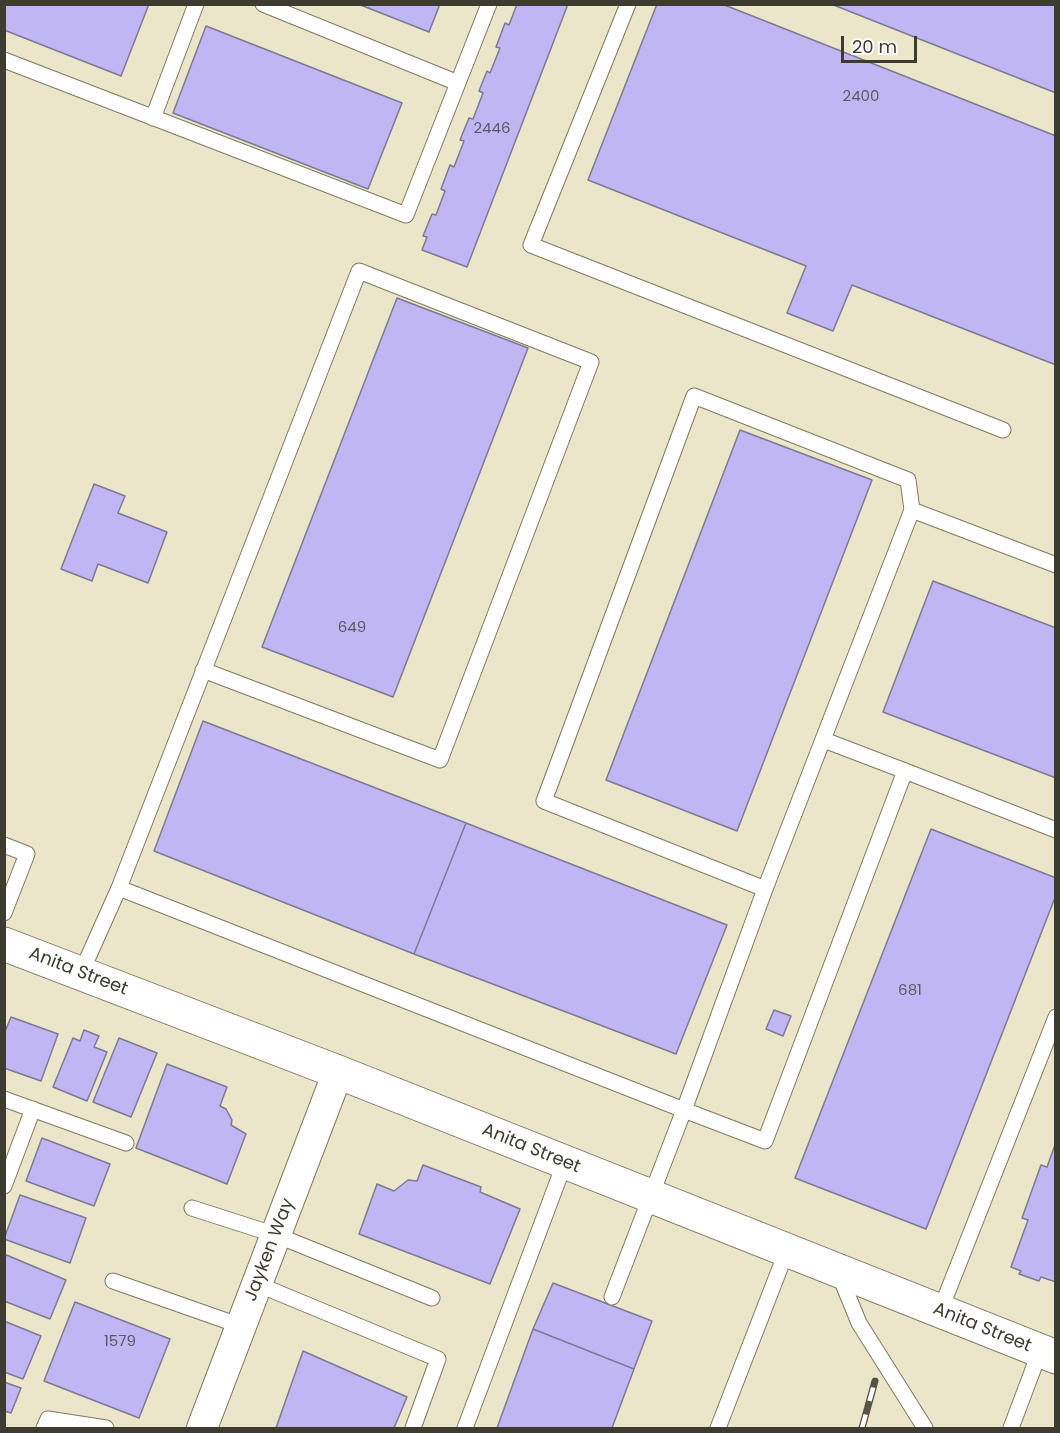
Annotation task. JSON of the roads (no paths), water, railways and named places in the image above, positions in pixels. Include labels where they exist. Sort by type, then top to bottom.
[{"type":"street","name":"Anita Street","points":[[4,944],[338,1072],[1048,1354]]},
{"type":"street","name":"Jayken Way","points":[[202,1428],[338,1072]]},
{"type":"lane","points":[[153,118],[196,4]]},
{"type":"lane","points":[[263,4],[458,83]]},
{"type":"lane","points":[[4,60],[406,215],[489,4]]},
{"type":"lane","points":[[628,4],[531,244],[1003,430]]},
{"type":"lane","points":[[81,973],[119,888],[203,670],[359,271],[591,362],[440,760],[203,670]]},
{"type":"lane","points":[[612,1297],[765,889],[912,510],[908,480],[694,396],[544,801],[765,889]]},
{"type":"lane","points":[[912,510],[1056,565]]},
{"type":"lane","points":[[824,740],[1056,830]]},
{"type":"lane","points":[[119,888],[765,1141],[905,771]]},
{"type":"lane","points":[[4,845],[27,854],[4,913]]},
{"type":"lane","points":[[940,1311],[1056,1017]]},
{"type":"lane","points":[[4,1099],[126,1143]]},
{"type":"lane","points":[[4,1186],[33,1109]]},
{"type":"lane","points":[[465,1428],[565,1162]]},
{"type":"lane","points":[[192,1208],[276,1235],[432,1298]]},
{"type":"lane","points":[[718,1428],[787,1251]]},
{"type":"lane","points":[[838,1270],[860,1323],[925,1428]]},
{"type":"lane","points":[[113,1281],[241,1326]]},
{"type":"lane","points":[[257,1284],[438,1359],[413,1428]]},
{"type":"lane","points":[[1011,1428],[1048,1354]]},
{"type":"lane","points":[[44,1428],[48,1419],[106,1428]]},
{"type":"railway","points":[[862,1428],[875,1381]]}]
